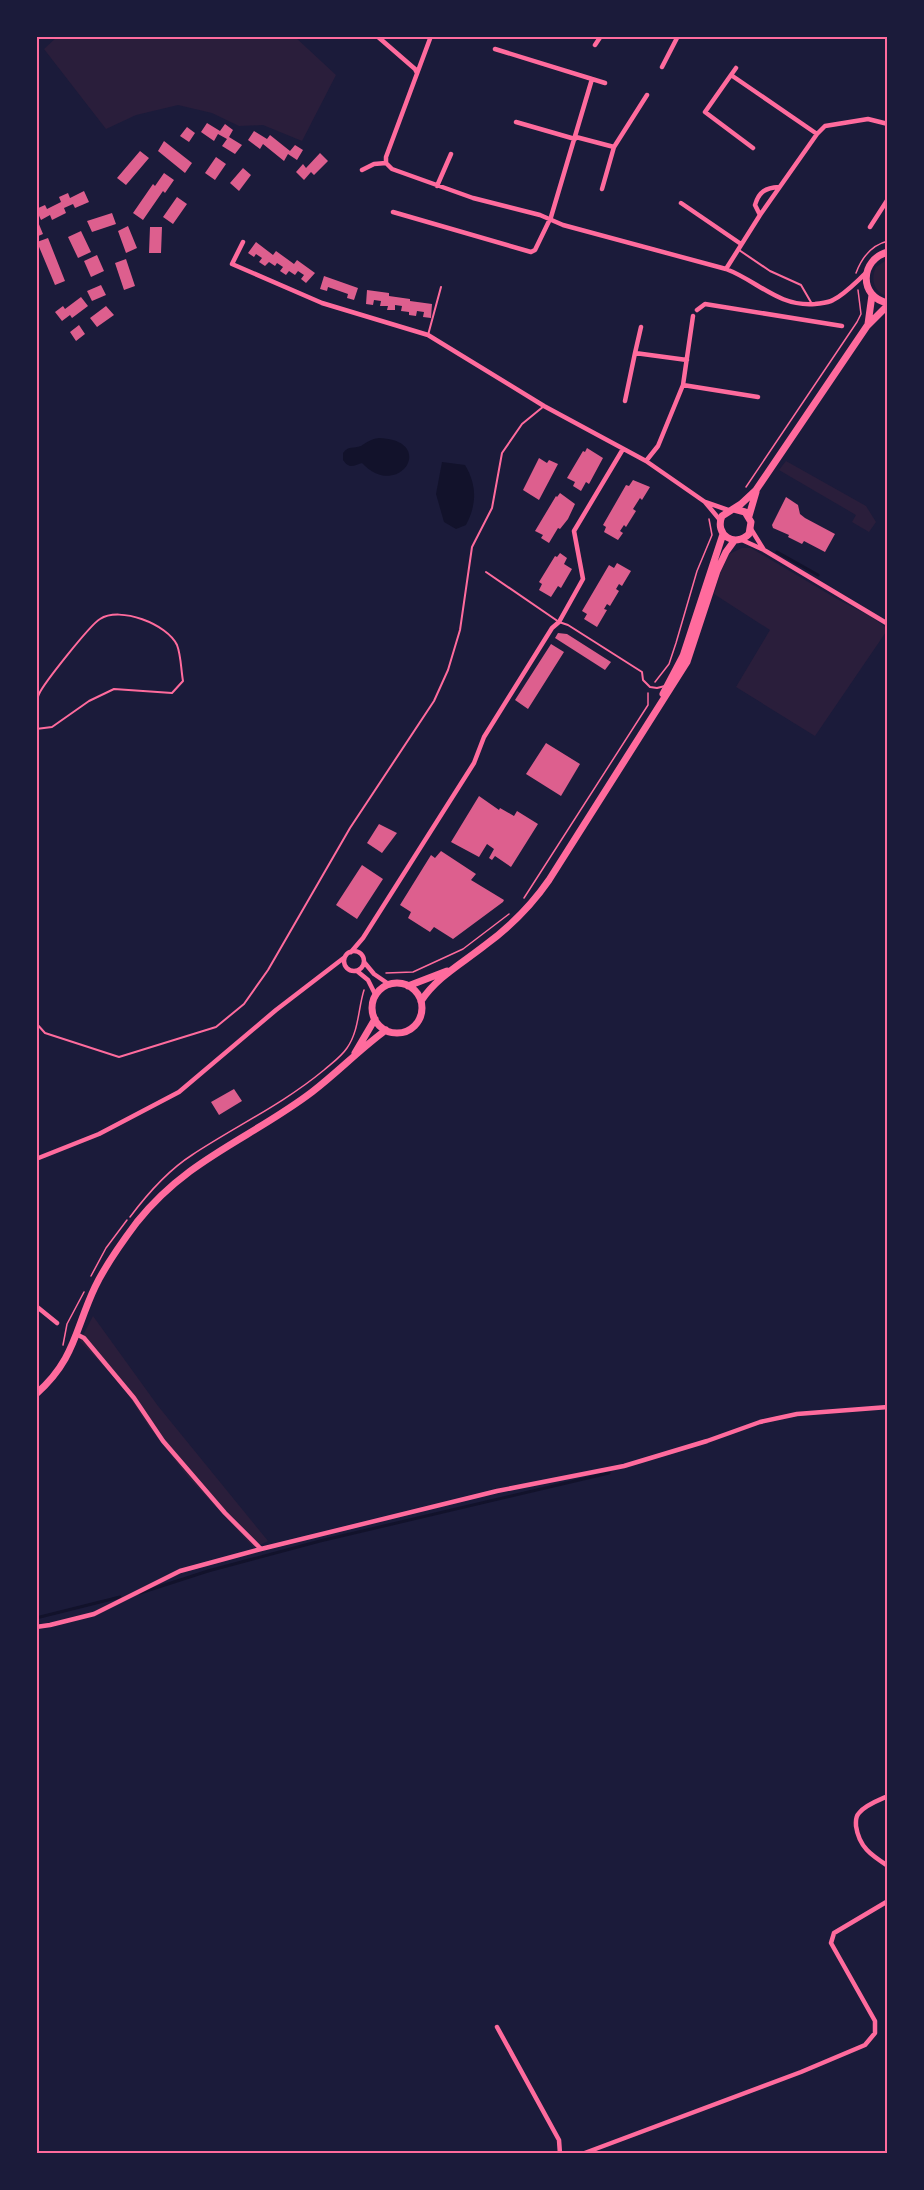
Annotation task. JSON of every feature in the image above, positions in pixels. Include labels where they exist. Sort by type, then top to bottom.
[{"type":"main road","points":[[867,326],[871,317],[870,292],[866,273],[872,260],[888,252]]},
{"type":"main road","points":[[648,723],[683,656],[723,534],[720,520],[756,490],[867,326],[888,304],[870,292]]},
{"type":"main road","points":[[421,1001],[428,991],[452,969],[524,913],[538,896],[687,662],[717,571],[726,552],[751,530],[749,516],[756,490]]},
{"type":"main road","points":[[731,510],[745,512],[749,516]]},
{"type":"main road","points":[[723,534],[738,540]]},
{"type":"main road","points":[[408,986],[452,969]]},
{"type":"main road","points":[[390,985],[408,986],[414,990],[421,1001],[421,1017],[414,1026],[402,1033],[386,1030],[375,1019],[373,1004],[376,996],[390,985]]},
{"type":"main road","points":[[352,1058],[375,1019]]},
{"type":"main road","points":[[36,1394],[61,1366],[78,1335],[95,1288],[112,1258],[137,1222],[165,1190],[207,1158],[312,1092],[386,1030]]},
{"type":"street","points":[[377,36],[417,73]]},
{"type":"street","points":[[431,36],[386,157],[386,163],[392,169],[437,186],[549,220],[726,269],[740,274],[751,283],[788,302],[805,305],[828,303],[835,300],[866,273]]},
{"type":"street","points":[[595,45],[601,36]]},
{"type":"street","points":[[662,67],[678,36]]},
{"type":"street","points":[[495,49],[604,83]]},
{"type":"street","points":[[736,68],[705,112],[753,148]]},
{"type":"street","points":[[731,75],[817,134]]},
{"type":"street","points":[[393,212],[531,252],[535,250],[549,220],[592,80]]},
{"type":"street","points":[[602,189],[614,147],[647,95]]},
{"type":"street","points":[[726,269],[760,215],[825,126],[868,119],[888,124]]},
{"type":"street","points":[[516,122],[614,147]]},
{"type":"street","points":[[437,186],[451,154]]},
{"type":"street","points":[[362,170],[374,164],[386,163]]},
{"type":"street","points":[[760,215],[755,205],[758,195],[767,188],[779,188]]},
{"type":"street","points":[[870,227],[888,199]]},
{"type":"street","points":[[681,203],[739,247]]},
{"type":"street","points":[[243,242],[232,264],[322,303],[428,335],[544,405],[646,461],[705,502],[720,520]]},
{"type":"street","points":[[853,284],[870,292]]},
{"type":"street","points":[[697,310],[705,304],[842,326]]},
{"type":"street","points":[[802,320],[805,305]]},
{"type":"street","points":[[646,461],[658,446],[683,385],[693,316]]},
{"type":"street","points":[[626,401],[641,327]]},
{"type":"street","points":[[635,353],[687,360]]},
{"type":"street","points":[[683,385],[758,397]]},
{"type":"street","points":[[36,1159],[99,1134],[179,1092],[351,952],[363,938],[474,763],[484,737],[552,628],[560,622],[583,579],[574,531],[623,449]]},
{"type":"street","points":[[705,502],[731,510]]},
{"type":"street","points":[[751,530],[764,549]]},
{"type":"street","points":[[738,540],[764,549],[888,624]]},
{"type":"street","points":[[363,938],[360,954],[364,962],[374,974],[390,985]]},
{"type":"street","points":[[351,952],[360,954]]},
{"type":"street","points":[[345,957],[345,966]]},
{"type":"street","points":[[357,971],[364,962]]},
{"type":"street","points":[[328,969],[345,966],[351,971],[357,971],[368,980],[376,996]]},
{"type":"street","points":[[36,1306],[57,1323]]},
{"type":"street","points":[[78,1335],[84,1338],[128,1390],[176,1457],[225,1513],[261,1549]]},
{"type":"street","points":[[36,1627],[94,1614],[180,1571],[261,1549],[497,1491],[624,1466],[707,1441],[769,1419],[797,1414],[888,1407]]},
{"type":"street","points":[[888,1796],[861,1810],[856,1816],[856,1824],[860,1842],[869,1853],[888,1866]]},
{"type":"street","points":[[582,2154],[801,2072],[864,2044],[875,2033],[875,2021],[831,1943],[834,1932],[888,1901]]},
{"type":"street","points":[[497,2027],[559,2140],[560,2154]]},
{"type":"lane","points":[[739,247],[770,272],[801,285],[812,304]]},
{"type":"lane","points":[[428,335],[441,287]]},
{"type":"lane","points":[[36,1023],[45,1033],[119,1057],[216,1027],[244,1004],[268,970],[350,828],[434,701],[448,670],[460,630],[472,547],[492,508],[502,453],[522,424],[544,405]]},
{"type":"lane","points":[[486,572],[560,622],[642,672],[643,680],[650,687],[664,686],[671,680]]},
{"type":"lane","points":[[36,708],[39,694],[75,646],[101,618],[125,614],[147,620],[164,630],[177,645],[183,681],[172,693],[114,689],[89,700],[52,727],[36,729]]},
{"type":"path","points":[[747,487],[857,322],[861,314],[858,290]]},
{"type":"path","points":[[651,685],[662,675],[669,664],[697,570],[712,535],[709,515]]},
{"type":"path","points":[[521,902],[648,705],[649,690]]},
{"type":"path","points":[[381,973],[413,972],[427,966],[463,949],[509,914]]},
{"type":"path","points":[[88,1281],[106,1248],[148,1194],[174,1168],[279,1103],[340,1056],[352,1040],[366,985]]},
{"type":"path","points":[[62,1348],[67,1324],[85,1290]]},
{"type":"shaded area","points":[[58,36],[294,36],[336,75],[302,141],[263,125],[239,126],[212,113],[178,105],[136,115],[106,129],[44,49]]},
{"type":"shaded area","points":[[888,259],[888,297],[876,289],[873,276],[876,267]]},
{"type":"shaded area","points":[[379,438],[397,441],[406,448],[409,457],[406,466],[399,473],[389,476],[376,473],[362,463],[350,466],[345,463],[343,453],[347,449]]},
{"type":"shaded area","points":[[786,461],[866,506],[876,522],[869,532],[852,522],[856,515],[779,470]]},
{"type":"shaded area","points":[[442,462],[465,465],[472,480],[474,502],[470,517],[466,525],[456,529],[444,522],[436,494]]},
{"type":"shaded area","points":[[742,548],[751,548],[870,616],[888,629],[815,736],[736,687],[770,630],[714,594],[729,554]]},
{"type":"shaded area","points":[[93,1316],[158,1406],[268,1541],[254,1548],[188,1477],[149,1427],[123,1387],[80,1341]]},
{"type":"building","points":[[207,123],[220,131],[225,124],[233,130],[229,137],[242,145],[235,154],[222,146],[227,139],[218,134],[214,141],[201,132]]},
{"type":"building","points":[[187,127],[195,133],[189,142],[180,136]]},
{"type":"building","points":[[254,131],[267,139],[270,135],[290,151],[295,145],[303,150],[297,160],[288,154],[284,161],[263,144],[260,149],[248,140]]},
{"type":"building","points":[[164,141],[192,163],[185,173],[158,151]]},
{"type":"building","points":[[140,151],[149,158],[126,185],[117,178]]},
{"type":"building","points":[[320,153],[328,161],[314,175],[311,172],[304,180],[296,172],[303,164],[306,168]]},
{"type":"building","points":[[216,157],[226,164],[215,180],[205,173]]},
{"type":"building","points":[[243,168],[251,175],[239,191],[230,183]]},
{"type":"building","points":[[164,173],[174,180],[165,193],[163,191],[143,220],[133,213],[153,184],[155,186]]},
{"type":"building","points":[[84,191],[89,202],[75,208],[73,204],[64,208],[66,213],[52,220],[50,215],[41,220],[36,209],[45,205],[47,209],[61,202],[59,197],[68,193],[70,198]]},
{"type":"building","points":[[177,197],[187,204],[173,224],[163,217]]},
{"type":"building","points":[[112,213],[116,224],[92,232],[87,221]]},
{"type":"building","points":[[36,217],[43,234],[36,237]]},
{"type":"building","points":[[128,226],[137,248],[126,253],[118,231]]},
{"type":"building","points":[[150,227],[162,227],[161,253],[149,253]]},
{"type":"building","points":[[81,231],[91,252],[78,258],[68,237]]},
{"type":"building","points":[[48,238],[65,281],[55,285],[37,242]]},
{"type":"building","points":[[256,242],[273,255],[276,251],[294,264],[297,260],[315,273],[306,283],[301,279],[304,275],[298,271],[295,275],[289,271],[286,275],[280,271],[283,267],[277,263],[275,266],[269,262],[265,266],[259,262],[262,258],[248,253]]},
{"type":"building","points":[[97,255],[104,271],[91,277],[84,261]]},
{"type":"building","points":[[126,259],[135,286],[124,290],[115,263]]},
{"type":"building","points":[[324,276],[358,288],[354,300],[347,298],[348,294],[328,287],[327,291],[320,289]]},
{"type":"building","points":[[101,285],[106,295],[92,301],[87,291]]},
{"type":"building","points":[[367,290],[432,304],[431,318],[423,317],[424,312],[417,311],[416,316],[409,315],[409,312],[401,311],[402,306],[395,305],[395,310],[387,310],[388,306],[380,306],[381,301],[374,300],[373,305],[366,304]]},
{"type":"building","points":[[81,297],[88,306],[72,318],[70,315],[62,321],[55,312],[63,306],[65,309]]},
{"type":"building","points":[[106,306],[114,315],[97,327],[90,318]]},
{"type":"building","points":[[79,325],[85,334],[76,341],[70,332]]},
{"type":"building","points":[[587,448],[603,458],[589,484],[586,482],[581,491],[573,486],[575,482],[567,478]]},
{"type":"building","points":[[539,458],[547,463],[549,460],[558,464],[539,500],[523,490]]},
{"type":"building","points":[[633,480],[650,487],[633,509],[636,511],[626,527],[624,525],[620,531],[623,533],[618,540],[604,532],[606,527],[603,525],[626,485],[629,486]]},
{"type":"building","points":[[560,493],[575,504],[568,519],[560,529],[558,528],[549,543],[541,538],[543,535],[535,531]]},
{"type":"building","points":[[786,497],[798,505],[800,514],[805,518],[835,534],[825,552],[804,541],[802,544],[773,528],[772,525]]},
{"type":"building","points":[[560,553],[567,558],[564,564],[572,569],[561,588],[558,586],[551,597],[539,590],[542,584],[539,582],[555,556],[557,557]]},
{"type":"building","points":[[617,563],[631,571],[622,586],[619,584],[616,589],[619,591],[610,606],[607,604],[604,609],[607,610],[597,627],[584,619],[587,614],[582,611],[609,565],[614,568]]},
{"type":"building","points":[[558,633],[567,634],[611,662],[605,670],[555,638]]},
{"type":"building","points":[[551,644],[564,652],[528,709],[515,700]]},
{"type":"building","points":[[546,743],[580,764],[561,796],[526,774]]},
{"type":"building","points":[[479,796],[499,810],[500,808],[514,816],[517,811],[538,824],[511,867],[495,856],[492,860],[489,858],[494,849],[487,844],[479,857],[451,842]]},
{"type":"building","points":[[379,824],[397,833],[382,853],[367,843]]},
{"type":"building","points":[[441,851],[476,874],[471,880],[504,900],[453,939],[434,927],[430,932],[408,918],[411,912],[400,905],[431,855],[435,858]]},
{"type":"building","points":[[362,865],[383,879],[357,919],[336,905]]},
{"type":"building","points":[[234,1089],[242,1101],[219,1115],[211,1102]]},
{"type":"waterway","points":[[777,552],[818,575]]},
{"type":"waterway","points":[[140,1593],[208,1571],[320,1541],[609,1473]]},
{"type":"waterway","points":[[36,1618],[120,1597]]}]
